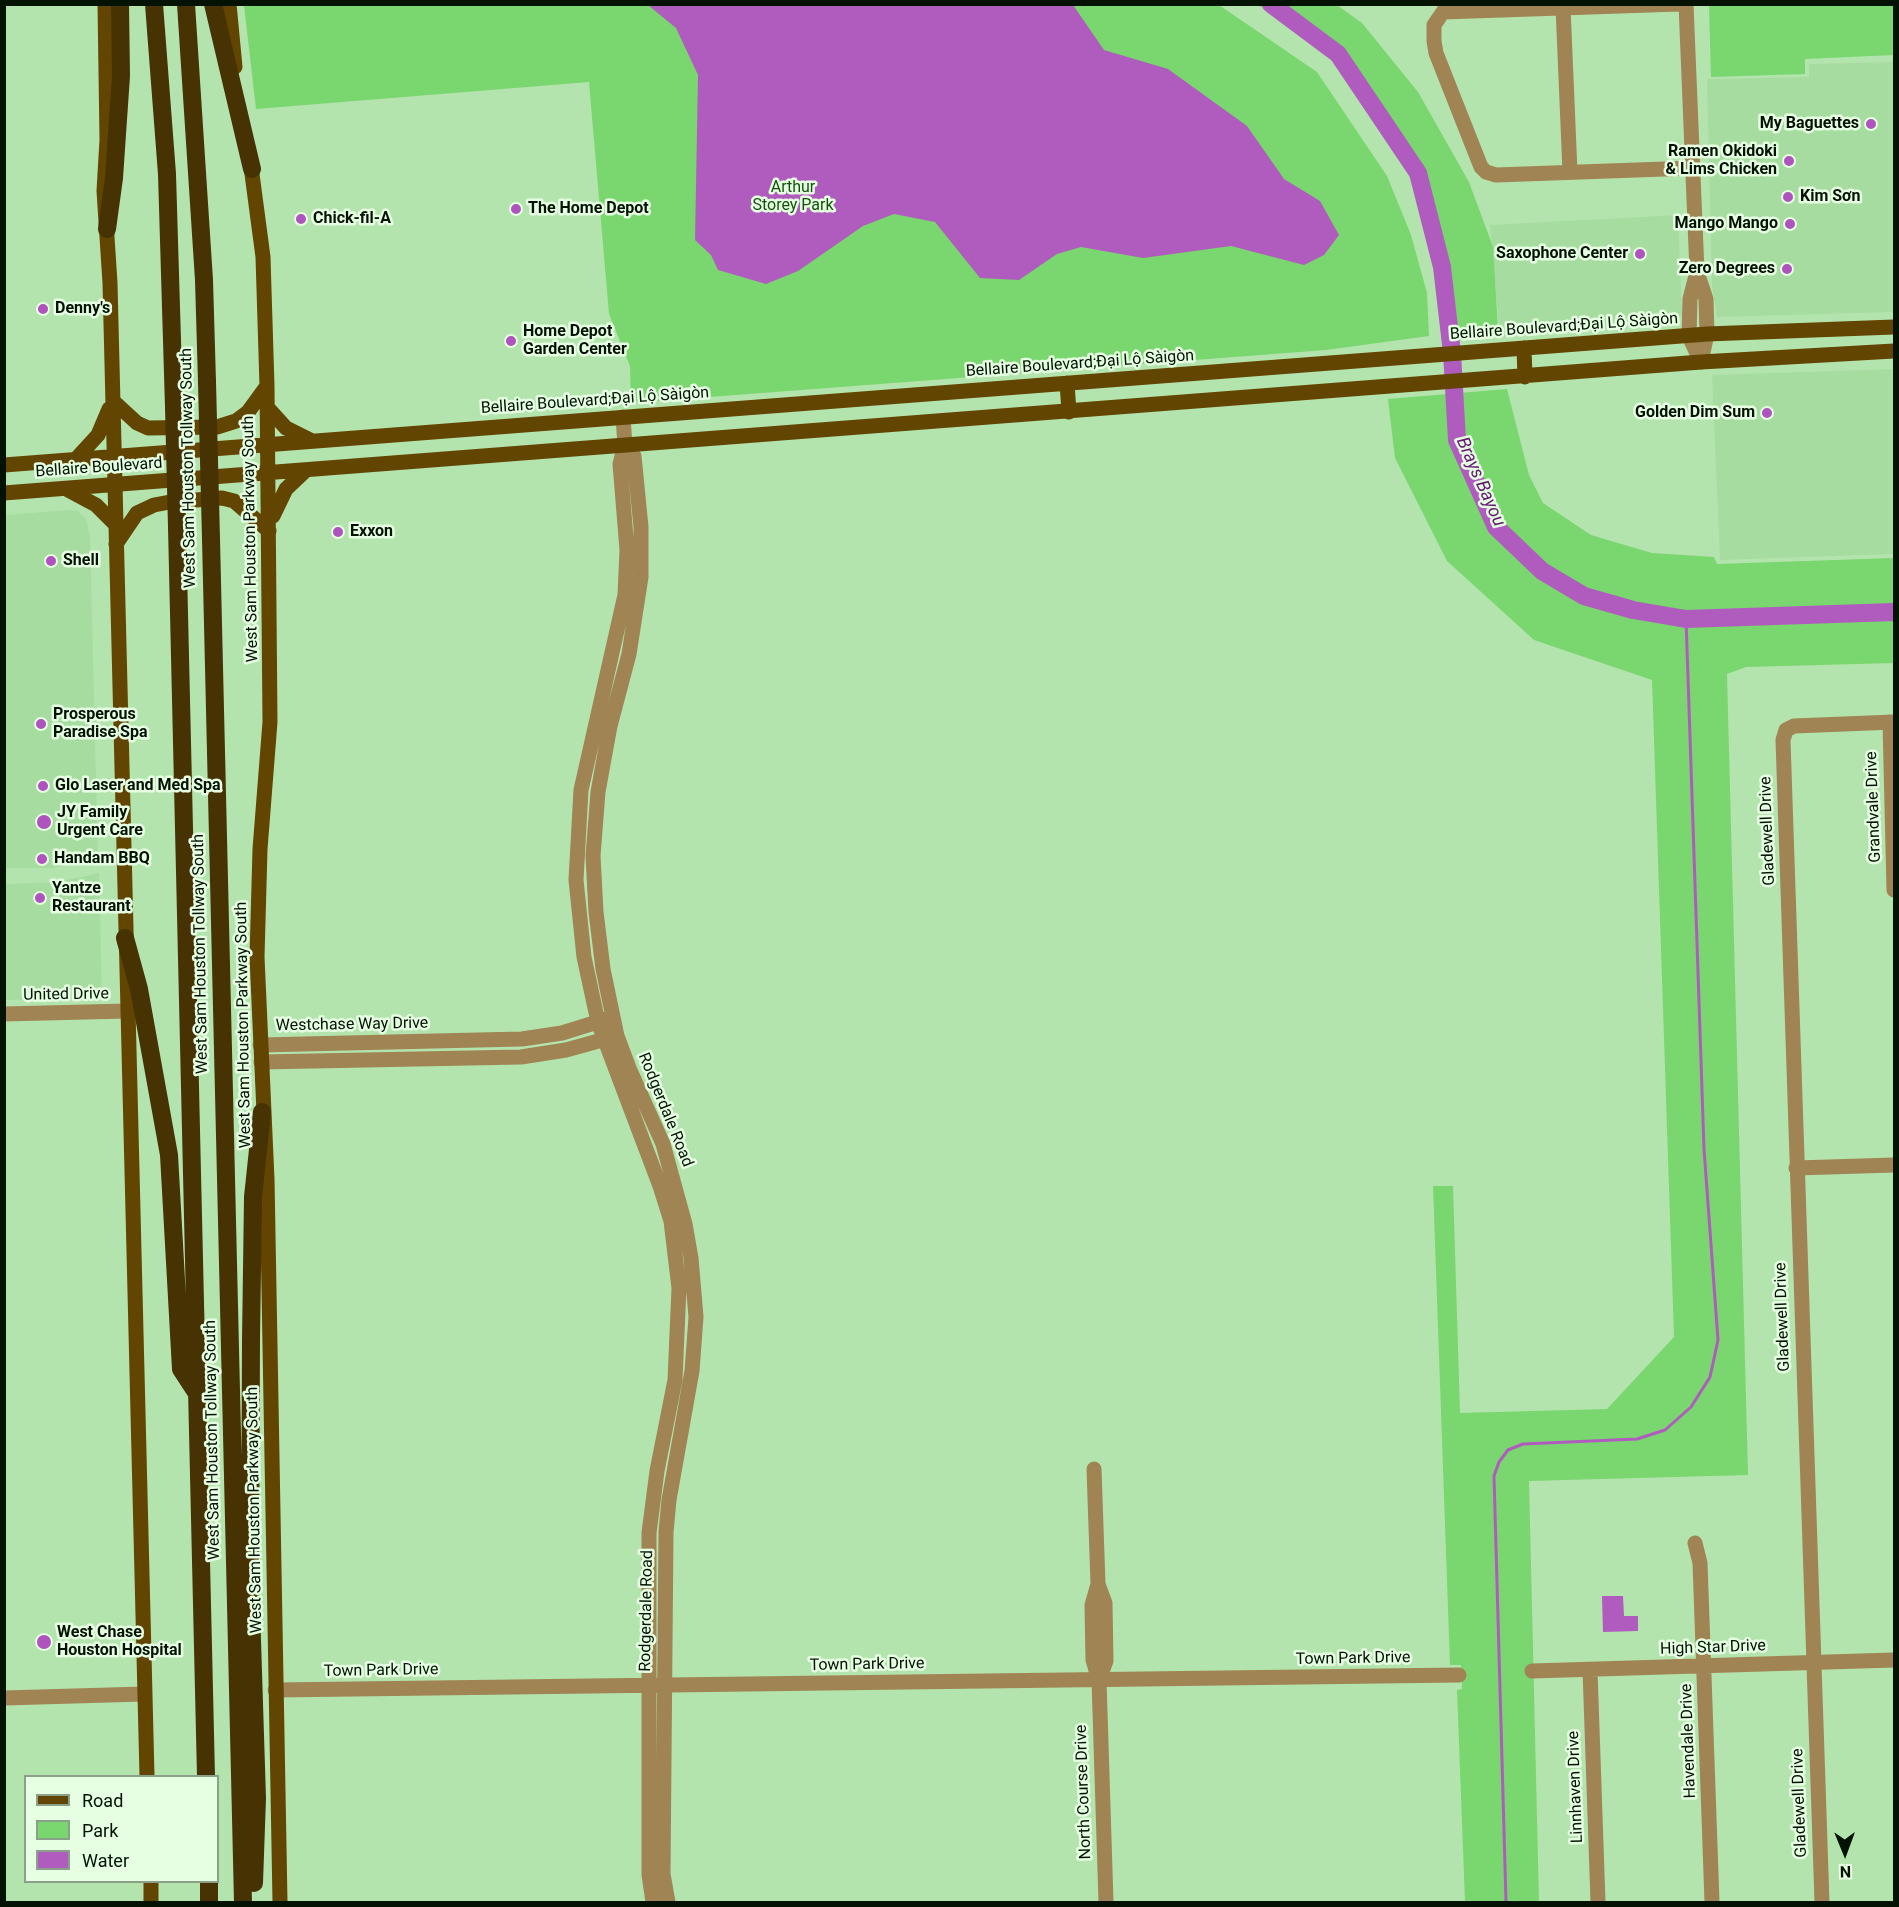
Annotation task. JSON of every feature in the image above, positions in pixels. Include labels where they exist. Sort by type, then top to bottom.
[{"type":"highway","points":[[107,229],[114,178],[121,76],[120,4]]},
{"type":"highway","name":"West Sam Houston Tollway South","points":[[154,4],[167,174],[174,407],[206,1775]]},
{"type":"highway","name":"West Sam Houston Tollway South","points":[[186,4],[204,280],[243,1902]]},
{"type":"highway","points":[[213,4],[252,170]]},
{"type":"highway","points":[[125,938],[139,989],[169,1155],[181,1369],[197,1394]]},
{"type":"highway","points":[[254,1902],[257,1798],[250,1577],[251,1340],[253,1197],[262,1112]]},
{"type":"highway","points":[[209,1883],[209,1902]]},
{"type":"main road","points":[[105,4],[104,191],[115,485],[147,1775]]},
{"type":"main road","name":"West Sam Houston Parkway South","points":[[229,4],[263,257],[267,386],[270,722],[260,849],[257,957],[262,1112],[267,1179],[280,1902]]},
{"type":"main road","name":"Bellaire Boulevard;Đại Lộ Sàigòn","points":[[268,444],[1707,334],[1894,327]]},
{"type":"main road","points":[[1524,348],[1525,376]]},
{"type":"main road","points":[[268,474],[1701,362],[1894,351]]},
{"type":"main road","points":[[1067,383],[1069,412]]},
{"type":"main road","points":[[112,400],[137,423],[148,428],[217,427],[236,421],[248,412],[267,386]]},
{"type":"main road","points":[[76,459],[98,435],[112,400]]},
{"type":"main road","points":[[267,407],[286,428],[313,441]]},
{"type":"main road","name":"Bellaire Boulevard","points":[[4,465],[268,444]]},
{"type":"main road","points":[[116,544],[137,513],[154,505],[170,502],[222,498],[234,501],[269,531],[280,498],[295,479],[306,471]]},
{"type":"main road","name":"Bellaire Boulevard","points":[[4,493],[268,474]]},
{"type":"main road","points":[[66,489],[96,505],[116,525]]},
{"type":"main road","points":[[151,1883],[151,1902]]},
{"type":"street","points":[[1679,4],[1443,12],[1437,18],[1434,34],[1436,53],[1481,167],[1496,175],[1693,168]]},
{"type":"street","points":[[1686,4],[1697,272],[1706,299],[1707,334],[1701,362]]},
{"type":"street","points":[[1563,8],[1570,172]]},
{"type":"street","points":[[1697,272],[1690,299],[1689,336],[1701,362]]},
{"type":"street","name":"Rodgerdale Road","points":[[605,1019],[593,856],[598,792],[627,626],[627,576],[620,464],[626,445],[623,417]]},
{"type":"street","name":"Rodgerdale Road","points":[[627,626],[595,719],[581,790],[576,853],[578,913],[605,1019],[684,1258],[696,1317],[692,1371],[661,1499],[649,1533],[663,1874],[668,1902]]},
{"type":"street","name":"Gladewell Drive","points":[[1822,1902],[1812,1663],[1783,740],[1786,730],[1794,726],[1892,722]]},
{"type":"street","name":"Grandvale Drive","points":[[1892,722],[1894,890]]},
{"type":"street","points":[[581,790],[598,792]]},
{"type":"street","name":"United Drive","points":[[4,1014],[127,1011]]},
{"type":"street","name":"Westchase Way Drive","points":[[260,1045],[535,1038],[605,1019]]},
{"type":"street","points":[[261,1062],[538,1055],[610,1038]]},
{"type":"street","name":"Westchase Way Drive","points":[[444,1041],[444,1059]]},
{"type":"street","points":[[1796,1168],[1894,1165]]},
{"type":"street","name":"Rodgerdale Road","points":[[661,1499],[675,1380],[684,1258]]},
{"type":"street","points":[[680,1317],[696,1317]]},
{"type":"street","name":"North Course Drive","points":[[1094,1469],[1098,1584],[1105,1603],[1106,1661],[1099,1680],[1106,1902]]},
{"type":"street","name":"Havendale Drive","points":[[1695,1543],[1701,1563],[1712,1902]]},
{"type":"street","name":"High Star Drive","points":[[1532,1671],[1894,1660]]},
{"type":"street","name":"Linnhaven Drive","points":[[1590,1670],[1598,1902]]},
{"type":"street","name":"Town Park Drive","points":[[275,1690],[1460,1675]]},
{"type":"street","name":"Rodgerdale Road","points":[[653,1902],[649,1875],[656,1686]]},
{"type":"street","points":[[4,1698],[144,1694]]},
{"type":"shaded area","points":[[1894,62],[1894,312],[1717,317],[1712,284],[1707,79],[1809,77],[1809,64]]},
{"type":"shaded area","points":[[1678,215],[1682,313],[1678,322],[1500,337],[1490,225]]},
{"type":"shaded area","points":[[1894,369],[1894,554],[1720,560],[1712,375]]},
{"type":"shaded area","points":[[78,511],[86,519],[90,536],[98,857],[53,868],[5,868],[5,515]]},
{"type":"shaded area","points":[[99,873],[102,998],[5,1000],[5,884],[57,882]]},
{"type":"green space","name":"Arthur Storey Park","points":[[244,5],[1219,5],[1317,72],[1387,176],[1411,235],[1427,293],[1429,336],[1326,350],[631,403],[630,366],[609,314],[589,82],[256,109]]},
{"type":"green space","points":[[1258,5],[1337,5],[1362,23],[1418,92],[1469,182],[1493,247],[1498,329],[1451,333],[1451,309],[1436,240],[1411,176],[1340,65],[1298,30]]},
{"type":"green space","points":[[1894,5],[1894,55],[1805,59],[1805,74],[1711,77],[1709,6]]},
{"type":"green space","points":[[1507,389],[1529,475],[1543,503],[1591,535],[1652,553],[1714,557],[1717,564],[1894,558],[1894,663],[1746,667],[1727,674],[1748,1475],[1529,1481],[1539,1902],[1465,1902],[1457,1690],[1462,1689],[1461,1665],[1450,1665],[1433,1186],[1453,1186],[1460,1413],[1607,1409],[1674,1337],[1652,680],[1534,640],[1447,561],[1395,458],[1388,399]]},
{"type":"water","points":[[648,5],[1073,5],[1104,50],[1168,69],[1247,126],[1284,179],[1320,201],[1339,235],[1324,255],[1304,265],[1231,246],[1143,258],[1081,247],[1057,254],[1019,280],[980,278],[935,222],[894,214],[863,226],[798,271],[766,284],[718,270],[711,255],[695,240],[698,75],[676,28]]},
{"type":"water","points":[[1602,1596],[1623,1596],[1624,1616],[1638,1616],[1638,1631],[1603,1632]]},
{"type":"waterway","name":"Brays Bayou","points":[[1271,4],[1338,54],[1418,173],[1442,267],[1452,353],[1457,440],[1496,527],[1542,571],[1584,596],[1633,610],[1686,619],[1894,612]]},
{"type":"waterway","points":[[1506,1902],[1494,1476],[1499,1462],[1508,1450],[1523,1444],[1637,1439],[1665,1430],[1691,1407],[1710,1377],[1718,1340],[1704,1149],[1686,619]]},
{"type":"place","name":"My Baguettes","points":[[1871,124]]},
{"type":"place","name":"Ramen Okidoki & Lims Chicken","points":[[1789,161]]},
{"type":"place","name":"Kim Sơn","points":[[1788,197]]},
{"type":"place","name":"The Home Depot","points":[[516,209]]},
{"type":"place","name":"Chick-fil-A","points":[[301,219]]},
{"type":"place","name":"Mango Mango","points":[[1790,224]]},
{"type":"place","name":"Saxophone Center","points":[[1640,254]]},
{"type":"place","name":"Zero Degrees","points":[[1787,269]]},
{"type":"place","name":"Denny's","points":[[43,309]]},
{"type":"place","name":"Home Depot Garden Center","points":[[511,341]]},
{"type":"place","name":"Golden Dim Sum","points":[[1767,413]]},
{"type":"place","name":"Exxon","points":[[338,532]]},
{"type":"place","name":"Shell","points":[[51,561]]},
{"type":"place","name":"Prosperous Paradise Spa","points":[[41,724]]},
{"type":"place","name":"Glo Laser and Med Spa","points":[[43,786]]},
{"type":"place","name":"JY Family Urgent Care","points":[[44,822]]},
{"type":"place","name":"Handam BBQ","points":[[42,859]]},
{"type":"place","name":"Yantze Restaurant","points":[[40,898]]},
{"type":"place","name":"West Chase Houston Hospital","points":[[44,1642]]}]
